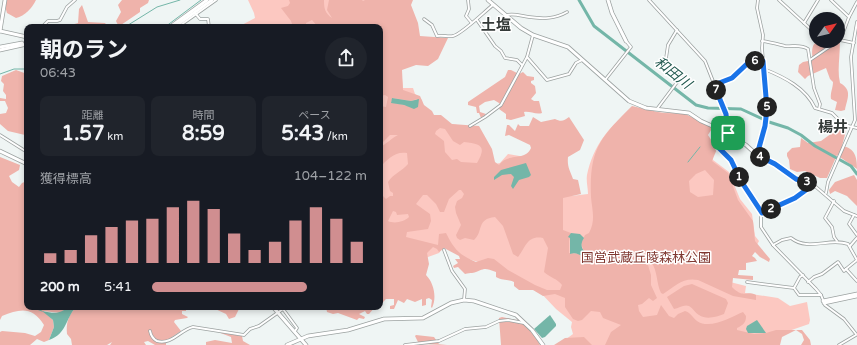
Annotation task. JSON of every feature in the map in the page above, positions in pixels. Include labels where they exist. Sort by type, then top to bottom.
[{"type":"street","points":[[5,0],[0,31],[24,36]]},
{"type":"street","points":[[45,24],[48,21],[60,20],[67,7],[75,0]]},
{"type":"street","points":[[174,24],[207,0]]},
{"type":"street","points":[[182,24],[212,0]]},
{"type":"street","points":[[178,24],[216,0]]},
{"type":"street","points":[[468,0],[469,9],[466,16],[471,22]]},
{"type":"street","points":[[489,0],[521,28],[533,35],[563,44],[583,59],[629,101],[642,107],[656,110],[689,113],[701,121],[728,133],[746,145],[757,155],[775,164],[796,179],[812,184],[826,193],[844,211],[855,215],[849,224],[857,237],[850,246]]},
{"type":"street","points":[[605,80],[631,47],[626,41],[612,13],[608,0]]},
{"type":"street","points":[[649,0],[705,61],[726,114],[728,133],[719,148],[731,160],[741,181],[762,213],[761,227],[773,245],[821,295],[829,308],[844,319],[857,334],[839,345]]},
{"type":"street","points":[[757,155],[765,126],[767,109],[762,28],[757,8],[758,0]]},
{"type":"street","points":[[779,0],[809,28]]},
{"type":"street","points":[[804,23],[818,0]]},
{"type":"street","points":[[831,0],[850,17]]},
{"type":"street","points":[[845,28],[857,2]]},
{"type":"street","points":[[424,19],[432,25],[437,36],[445,34],[452,36],[461,32],[471,22],[477,20],[493,5]]},
{"type":"street","points":[[507,15],[515,14],[549,19],[567,12]]},
{"type":"street","points":[[195,13],[200,19],[208,20],[209,24]]},
{"type":"street","points":[[477,20],[495,46],[506,58],[517,60],[522,64]]},
{"type":"street","points":[[826,193],[828,182],[853,126],[856,114],[850,57],[857,22]]},
{"type":"street","points":[[656,110],[681,77],[665,65],[668,45],[677,30]]},
{"type":"street","points":[[470,126],[485,118],[501,105],[527,57],[533,35]]},
{"type":"street","points":[[762,41],[786,46],[804,47],[808,49],[814,88],[820,104],[819,110]]},
{"type":"street","points":[[845,41],[854,43]]},
{"type":"street","points":[[0,48],[24,44]]},
{"type":"street","points":[[810,60],[826,48]]},
{"type":"street","points":[[527,57],[547,80],[569,74],[576,63],[583,59]]},
{"type":"street","points":[[714,85],[732,78],[749,62],[763,61]]},
{"type":"street","points":[[764,69],[783,76],[807,95],[815,108],[832,113],[844,125],[857,128]]},
{"type":"street","points":[[0,135],[24,150]]},
{"type":"street","points":[[0,151],[24,163]]},
{"type":"street","points":[[762,213],[795,198],[812,184]]},
{"type":"street","points":[[834,201],[825,218],[832,227],[834,237],[838,241],[850,246],[857,260],[846,269]]},
{"type":"street","points":[[773,245],[782,240],[791,238],[802,244],[825,244],[838,241]]},
{"type":"street","points":[[444,250],[452,272],[465,289],[464,300]]},
{"type":"street","points":[[808,282],[838,262],[844,271],[846,269],[857,281]]},
{"type":"street","points":[[794,288],[800,277],[803,275]]},
{"type":"street","points":[[747,282],[794,288],[799,295],[821,295]]},
{"type":"street","points":[[824,302],[857,295]]},
{"type":"street","points":[[287,345],[313,335],[348,330],[384,319],[423,318],[451,303],[464,300],[474,301],[516,315],[526,323],[543,345]]},
{"type":"street","points":[[150,331],[151,335],[156,340],[164,344],[170,344],[187,329],[193,327],[244,335],[250,329],[259,326],[281,310]]},
{"type":"street","points":[[284,310],[298,328],[295,331]]},
{"type":"street","points":[[278,312],[306,345]]},
{"type":"street","points":[[405,345],[442,340],[465,329],[486,327],[499,321],[508,320],[526,323]]},
{"type":"street","points":[[538,338],[539,345]]},
{"type":"street","points":[[435,341],[436,345]]},
{"type":"green space","points":[[6,0],[36,0],[28,11],[16,18],[7,13],[5,6]]},
{"type":"green space","points":[[122,0],[149,0],[148,3],[140,8],[140,12],[122,24],[118,24],[116,21],[121,12],[118,5]]},
{"type":"green space","name":"国営武蔵丘陵森林公園","points":[[248,0],[405,0],[401,69],[403,88],[413,88],[415,94],[422,100],[427,132],[449,124],[475,127],[495,164],[500,163],[508,154],[531,158],[565,158],[571,196],[588,194],[587,175],[598,145],[617,121],[634,108],[654,112],[685,114],[700,122],[702,140],[711,150],[713,160],[729,172],[740,199],[752,214],[755,236],[759,241],[748,262],[736,262],[730,282],[746,286],[745,293],[778,298],[790,306],[807,302],[810,320],[809,324],[780,334],[772,345],[558,345],[573,334],[571,327],[572,322],[556,309],[539,291],[491,266],[462,257],[444,247],[439,253],[428,257],[383,292],[383,24],[244,24],[255,18]]},
{"type":"green space","name":"国営武蔵丘陵森林公園","points":[[289,0],[324,0],[325,10],[332,18],[327,10],[329,0],[413,0],[411,5],[418,23],[420,36],[448,38],[438,59],[428,66],[416,65],[402,70],[403,90],[420,96],[424,105],[432,111],[434,115],[441,115],[452,124],[479,126],[492,149],[495,162],[499,165],[507,159],[525,155],[531,148],[530,145],[509,135],[505,136],[507,125],[515,131],[518,124],[520,126],[529,126],[533,117],[541,122],[555,119],[562,121],[569,117],[584,140],[580,150],[568,157],[569,168],[573,179],[578,180],[581,194],[563,198],[563,230],[571,233],[569,253],[589,255],[584,252],[581,243],[585,235],[589,233],[592,224],[593,215],[591,181],[592,167],[595,156],[604,136],[632,106],[662,113],[685,114],[713,127],[708,135],[717,149],[712,161],[728,173],[738,200],[753,221],[755,241],[770,259],[769,262],[755,252],[752,256],[757,261],[746,263],[746,270],[739,270],[738,275],[753,276],[753,280],[733,278],[732,287],[736,291],[739,293],[756,295],[756,300],[733,296],[693,279],[679,283],[663,294],[659,289],[655,269],[651,262],[648,265],[651,275],[651,285],[657,298],[653,301],[649,298],[642,304],[638,305],[639,311],[643,317],[657,315],[661,305],[669,316],[674,318],[678,314],[685,311],[697,321],[708,324],[720,322],[743,312],[746,316],[745,322],[737,328],[737,330],[754,334],[776,330],[796,330],[782,337],[780,345],[605,345],[611,332],[621,325],[603,318],[600,312],[591,311],[582,320],[578,321],[573,319],[565,307],[565,298],[555,294],[543,296],[533,290],[519,290],[514,286],[514,282],[496,277],[496,272],[488,269],[465,274],[458,267],[454,268],[453,266],[458,263],[455,259],[460,259],[459,256],[444,248],[439,252],[433,247],[427,253],[429,264],[426,275],[433,286],[434,291],[434,304],[432,308],[432,300],[429,298],[426,299],[426,305],[422,306],[422,299],[415,302],[407,299],[404,303],[398,300],[394,309],[390,309],[390,306],[394,305],[394,299],[386,299],[383,302],[383,196],[386,199],[393,196],[388,182],[408,164],[407,153],[399,153],[392,156],[383,164],[383,146],[398,135],[390,135],[383,142],[383,106],[386,107],[388,97],[383,95],[383,24],[315,24],[312,20],[306,24],[292,24],[281,8],[288,6],[290,3]],"holes":[[[393,98],[411,101],[417,99],[416,108],[391,102]],[[440,128],[445,129],[453,141],[460,145],[464,142],[481,147],[482,153],[477,163],[461,162],[457,159],[452,160],[445,152],[444,141],[435,134]],[[705,170],[714,180],[713,195],[698,197],[690,192],[689,181],[696,174]],[[459,190],[461,190],[464,194],[462,198],[457,201],[455,207],[461,225],[456,235],[460,240],[465,238],[474,240],[485,220],[495,217],[503,226],[513,254],[518,257],[530,240],[533,238],[543,238],[548,248],[544,272],[562,285],[560,290],[547,290],[535,285],[508,270],[494,259],[488,258],[476,262],[461,254],[446,233],[439,234],[438,245],[406,237],[407,232],[428,229],[431,221],[430,214],[416,204],[423,195],[427,195],[436,204],[440,212],[444,212],[449,199]],[[393,211],[396,212],[397,215],[408,214],[409,217],[402,221],[388,221]]]},
{"type":"green space","points":[[82,5],[88,22],[106,24],[74,24],[78,23],[79,9]]},
{"type":"green space","points":[[813,48],[840,48],[840,83],[847,89],[848,92],[845,110],[835,110],[837,102],[831,99],[833,82],[830,79],[826,68],[808,76],[805,79],[798,72],[799,65],[803,62],[813,60]]},
{"type":"green space","points":[[16,70],[24,73],[24,135],[8,131],[0,124],[0,114],[6,113],[8,108],[5,101],[0,101],[0,98],[6,99],[6,95],[3,91],[4,84],[1,81],[2,76]]},
{"type":"green space","points":[[508,70],[519,74],[523,72],[527,76],[534,77],[534,80],[531,81],[531,83],[535,86],[536,93],[531,99],[534,101],[539,101],[542,113],[538,114],[524,112],[525,116],[511,120],[506,119],[506,114],[499,109],[501,106],[494,100],[485,102],[479,106],[480,112],[486,114],[481,118],[479,113],[477,113],[476,107],[468,105],[468,102],[505,77]]},
{"type":"green space","points":[[839,128],[846,131],[842,146],[850,149],[856,157],[857,169],[837,155],[827,178],[820,178],[805,171],[797,172],[790,169],[787,153],[792,148],[800,147],[801,138],[808,143],[821,141]]},
{"type":"green space","points":[[0,157],[20,165],[19,170],[9,176],[12,182],[19,187],[24,182],[24,310],[64,310],[61,313],[43,311],[53,320],[54,327],[49,340],[44,342],[37,339],[30,345],[0,345],[0,332],[25,333],[35,336],[41,332],[44,325],[35,315],[30,312],[20,311],[2,316],[0,320]]},
{"type":"green space","points":[[854,175],[857,180],[857,206],[847,196],[835,191],[830,194],[829,190],[835,182]]},
{"type":"green space","points":[[692,284],[726,299],[728,303],[724,314],[708,318],[702,317],[689,306],[674,309],[667,297],[684,286]]},
{"type":"green space","points":[[74,310],[186,310],[182,311],[182,314],[188,317],[175,320],[174,322],[181,331],[166,341],[166,345],[155,345],[148,341],[144,342],[146,345],[110,345],[112,342],[107,345],[72,345],[71,339],[67,334],[68,320]]},
{"type":"green space","points":[[217,310],[238,310],[235,317],[229,319],[226,314]]},
{"type":"green space","points":[[327,310],[372,310],[369,314],[365,311],[359,314],[365,317],[364,319],[359,318],[357,320],[338,313],[333,314],[327,312]]},
{"type":"green space","points":[[502,317],[516,320],[519,319],[532,330],[540,345],[501,345],[499,318]]},
{"type":"green space","points":[[796,330],[802,330],[810,340],[811,345],[801,345],[804,340],[802,334]]},
{"type":"green space","points":[[218,332],[242,336],[243,341],[250,345],[206,345],[206,342],[215,340],[232,343],[231,337]]},
{"type":"green space","points":[[415,336],[434,337],[439,344],[447,345],[419,344]]},
{"type":"green space","points":[[584,337],[592,345],[554,345],[565,338]]},
{"type":"shaded area","points":[[392,98],[411,101],[419,99],[418,107],[414,109],[404,105],[391,103]]},
{"type":"shaded area","points":[[526,163],[531,175],[519,180],[513,189],[511,186],[514,177],[511,174],[502,175],[494,180],[494,177],[501,170]]},
{"type":"shaded area","points":[[571,233],[580,234],[584,238],[582,241],[582,248],[590,255],[585,257],[575,253],[570,254],[570,238],[568,237]]},
{"type":"shaded area","points":[[74,310],[63,330],[49,340],[54,327],[53,320],[42,311],[53,313]]},
{"type":"shaded area","points":[[550,315],[556,326],[542,338],[534,329]]},
{"type":"shaded area","points":[[757,320],[766,333],[748,333],[746,329],[747,326]]},
{"type":"waterway","points":[[130,24],[157,7],[180,0]]},
{"type":"waterway","points":[[169,24],[201,0]]},
{"type":"waterway","name":"和田川","points":[[579,0],[594,26],[696,105],[708,108],[741,109],[769,122],[788,128],[801,135],[815,146],[851,166],[857,174]]},
{"type":"waterway","points":[[0,74],[14,69],[24,69]]},
{"type":"waterway","points":[[688,162],[700,147]]},
{"type":"district","name":"土塩","points":[[496,25]]},
{"type":"district","name":"楊井","points":[[833,127]]},
{"type":"route","points":[[763,61],[767,109],[765,126],[757,155],[775,164],[796,179],[812,184],[790,201],[781,203],[762,213],[741,181],[728,155],[719,148],[728,133],[726,114],[714,85],[732,78],[749,62],[763,61]]}]
